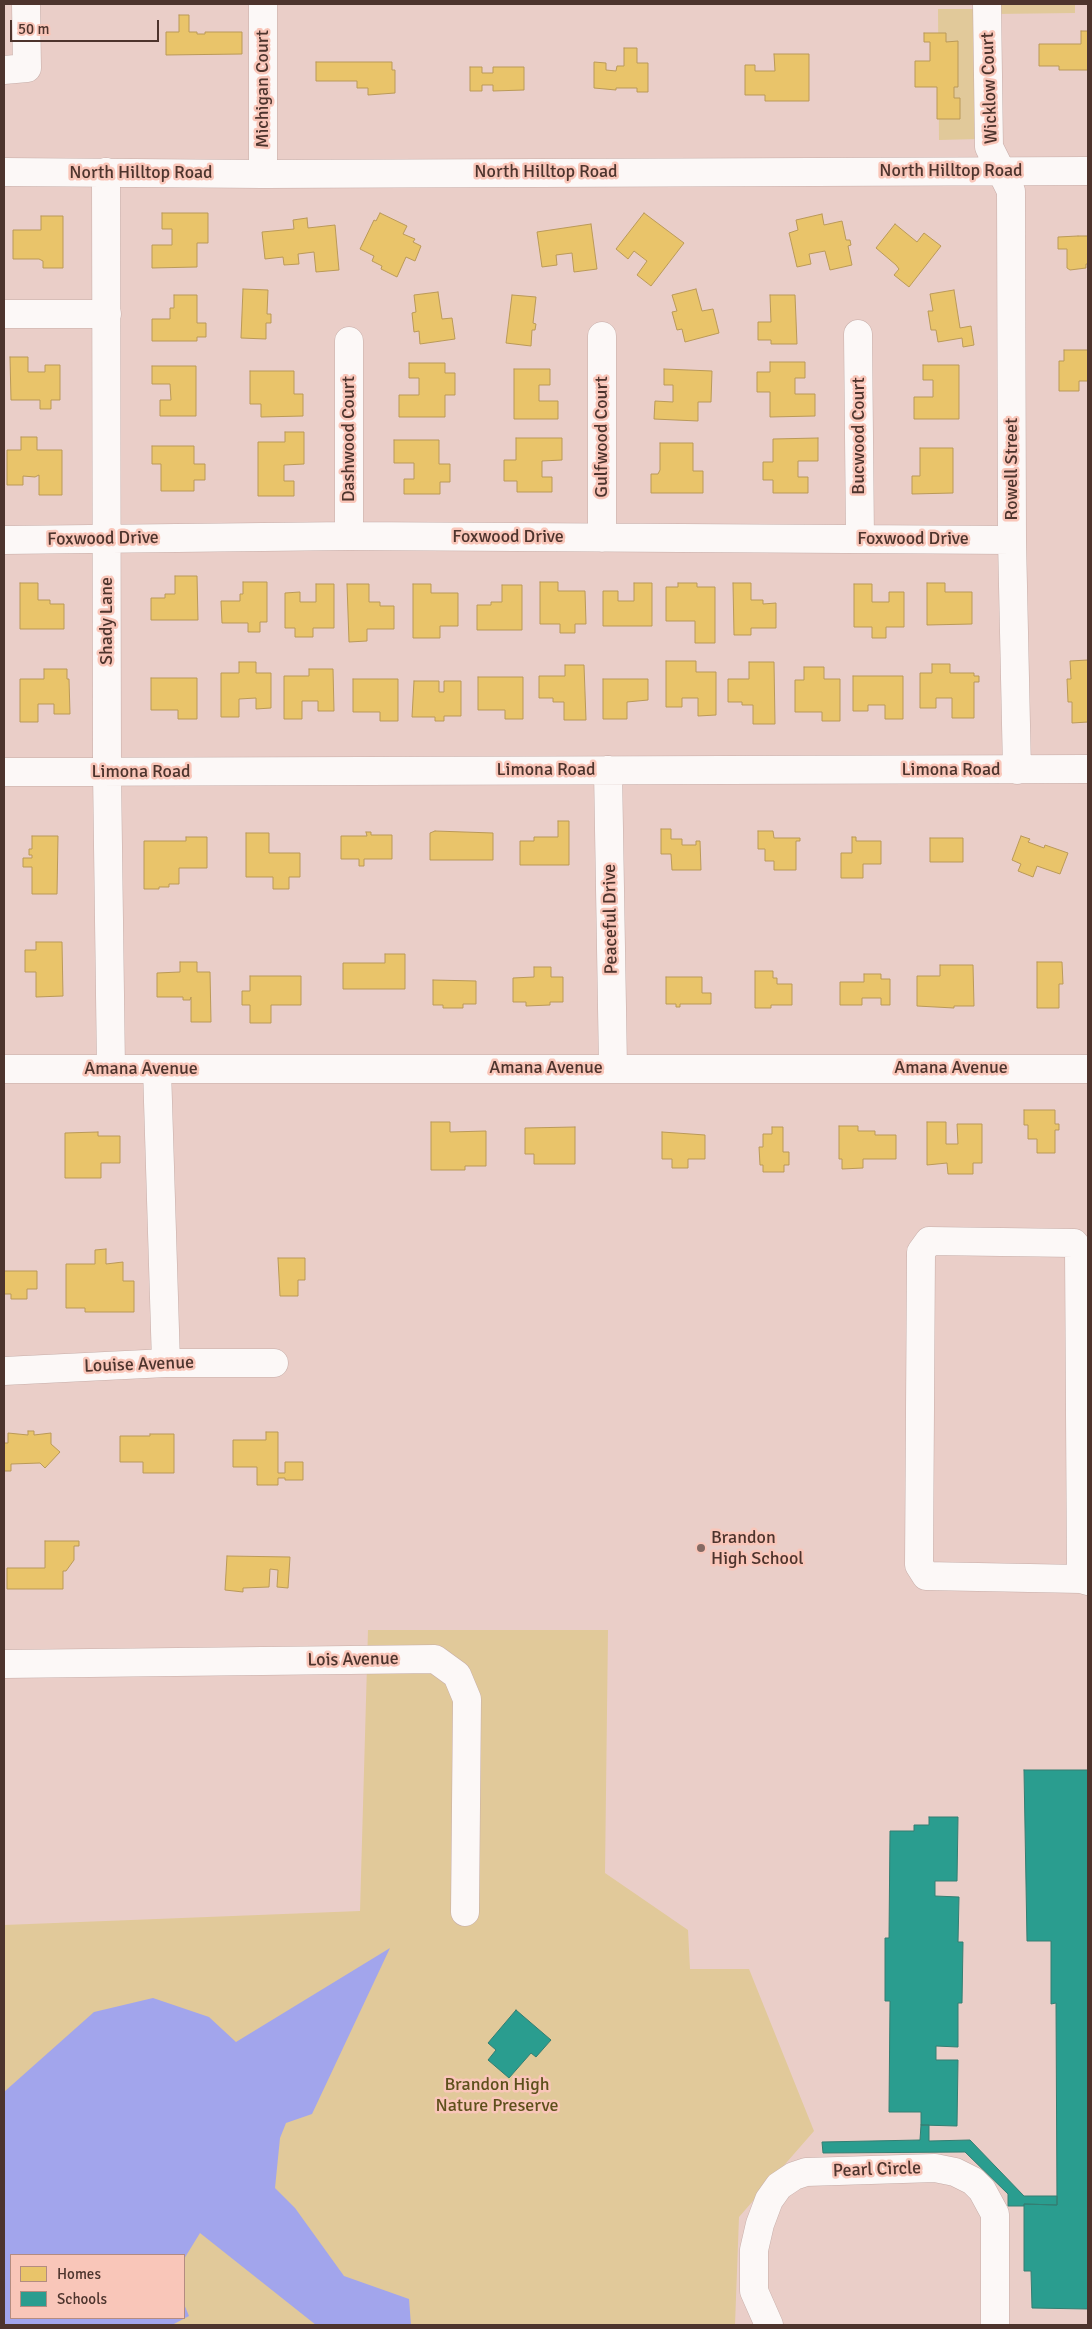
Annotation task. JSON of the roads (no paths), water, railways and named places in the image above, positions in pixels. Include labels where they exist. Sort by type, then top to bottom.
[{"type":"street","points":[[4,70],[27,68],[26,4]]},
{"type":"street","name":"Michigan Court","points":[[263,4],[263,174]]},
{"type":"street","name":"Wicklow Court","points":[[987,4],[989,146],[1001,171]]},
{"type":"street","name":"Rowell Street","points":[[1001,171],[1011,191],[1012,540],[1017,770]]},
{"type":"street","name":"North Hilltop Road","points":[[4,172],[263,174],[1088,171]]},
{"type":"street","name":"Shady Lane","points":[[106,172],[107,772],[111,1069]]},
{"type":"street","points":[[4,314],[107,314]]},
{"type":"street","name":"Bucwood Court","points":[[858,334],[860,539]]},
{"type":"street","name":"Gulfwood Court","points":[[602,336],[602,538]]},
{"type":"street","name":"Dashwood Court","points":[[349,341],[349,536]]},
{"type":"street","name":"Foxwood Drive","points":[[4,540],[349,536],[1012,540]]},
{"type":"street","name":"Limona Road","points":[[4,772],[1088,769]]},
{"type":"street","name":"Peaceful Drive","points":[[608,770],[614,1068]]},
{"type":"street","name":"Amana Avenue","points":[[4,1069],[1088,1069]]},
{"type":"street","points":[[157,1069],[166,1364]]},
{"type":"street","points":[[929,1241],[1074,1243],[1084,1247],[1085,1580],[926,1576],[919,1565],[921,1252],[929,1241]]},
{"type":"street","name":"Louise Avenue","points":[[4,1371],[166,1364],[274,1363]]},
{"type":"street","name":"Lois Avenue","points":[[4,1664],[435,1659],[457,1675],[467,1699],[465,1912]]},
{"type":"street","name":"Pearl Circle","points":[[769,2325],[754,2292],[754,2250],[760,2224],[769,2200],[779,2186],[794,2176],[806,2172],[935,2168],[955,2172],[973,2181],[982,2190],[994,2214],[996,2325]]},
{"type":"water","points":[[390,1948],[312,2114],[286,2123],[280,2138],[275,2188],[295,2208],[344,2276],[409,2299],[411,2325],[316,2325],[200,2233],[185,2257],[185,2254],[10,2254],[10,2319],[183,2319],[172,2325],[4,2325],[4,2092],[94,2012],[153,1998],[209,2017],[236,2042]]},
{"type":"water","points":[[185,2306],[189,2316],[185,2318]]},
{"type":"place","name":"Brandon High School","points":[[701,1548]]},
{"type":"park label","name":"Brandon High Nature Preserve","points":[[497,2095]]}]
